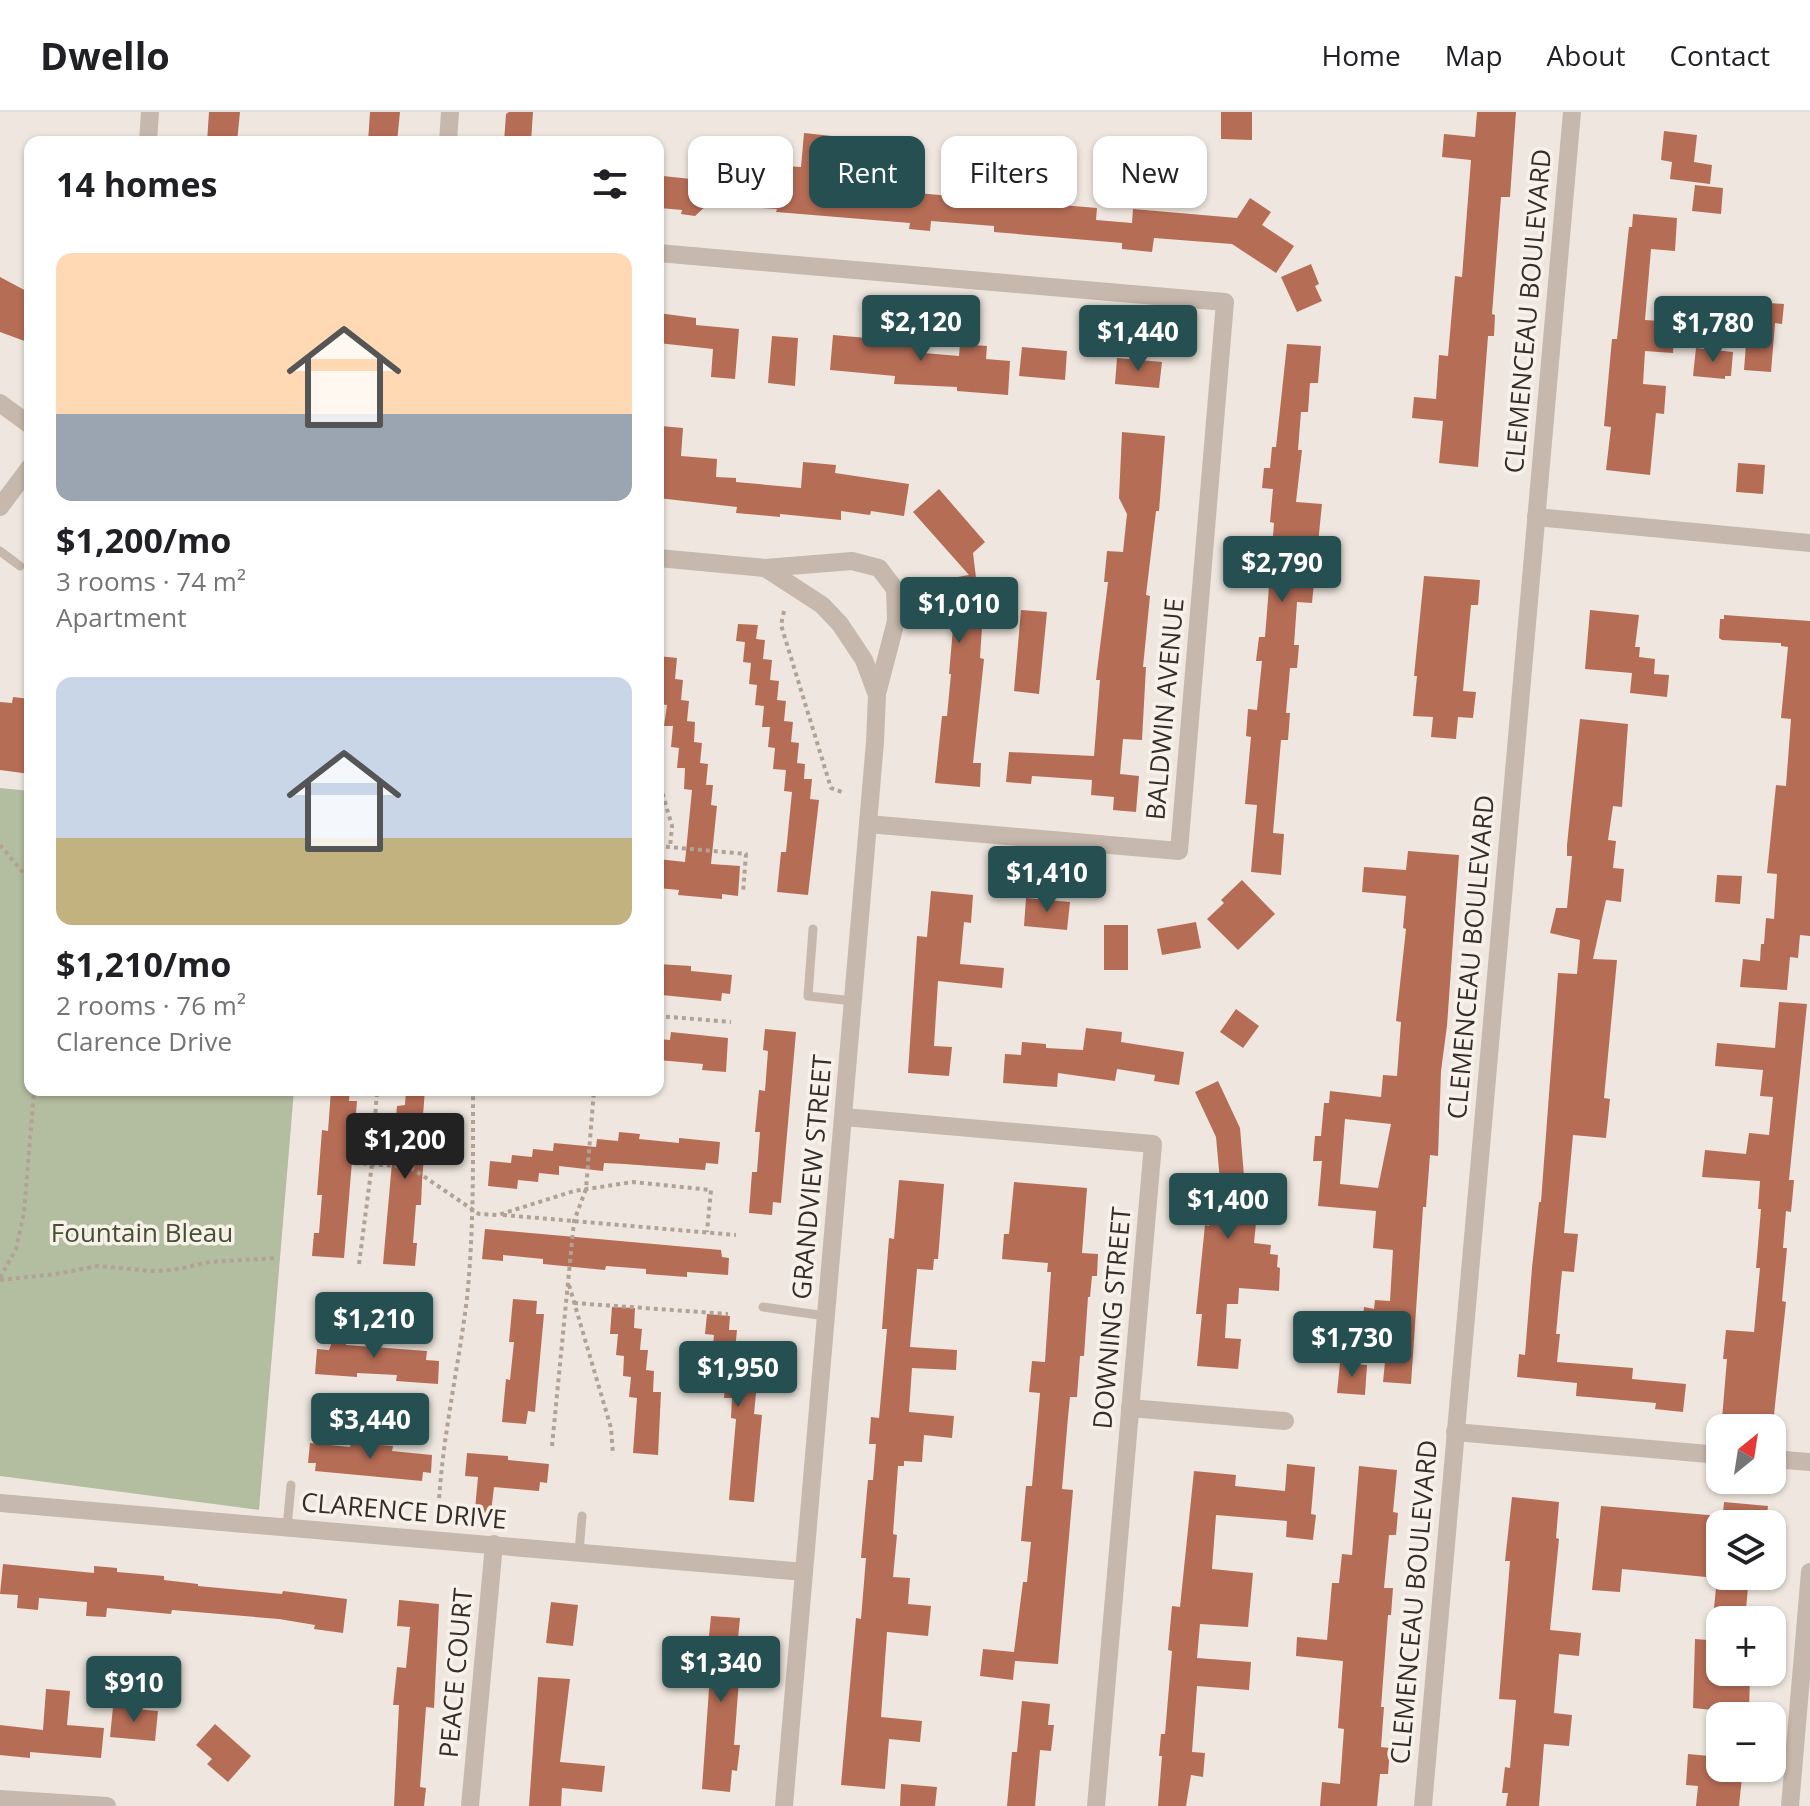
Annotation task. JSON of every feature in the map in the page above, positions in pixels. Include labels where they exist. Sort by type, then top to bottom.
[{"type":"street","points":[[148,136],[150,112]]},
{"type":"street","points":[[448,136],[450,112]]},
{"type":"street","name":"CLEMENCEAU BOULEVARD","points":[[1423,1806],[1572,112]]},
{"type":"street","name":"BALDWIN AVENUE","points":[[664,254],[1225,302],[1179,851],[868,824]]},
{"type":"street","points":[[0,403],[24,421]]},
{"type":"street","points":[[0,507],[24,475]]},
{"type":"street","points":[[1536,517],[1810,543]]},
{"type":"street","name":"GRANDVIEW STREET","points":[[664,559],[765,568],[852,561],[879,568],[895,589],[896,621],[877,695],[784,1806]]},
{"type":"street","name":"GRANDVIEW STREET","points":[[765,568],[822,605],[840,624],[864,660],[877,695]]},
{"type":"street","name":"DOWNING STREET","points":[[844,1117],[1153,1144],[1096,1806]]},
{"type":"street","points":[[1130,1408],[1285,1421]]},
{"type":"street","points":[[1455,1432],[1706,1454]]},
{"type":"street","points":[[1786,1460],[1810,1462]]},
{"type":"street","name":"CLARENCE DRIVE","points":[[0,1503],[804,1572]]},
{"type":"street","name":"PEACE COURT","points":[[470,1806],[494,1544]]},
{"type":"street","points":[[1790,1806],[1810,1572]]},
{"type":"street","points":[[0,1799],[107,1806]]},
{"type":"lane","points":[[0,551],[20,566]]},
{"type":"lane","points":[[813,929],[808,996],[853,1001]]},
{"type":"lane","points":[[763,1307],[826,1316]]},
{"type":"lane","points":[[287,1527],[291,1485]]},
{"type":"lane","points":[[579,1552],[582,1516]]},
{"type":"path","points":[[784,611],[781,625],[831,788],[842,792]]},
{"type":"path","points":[[664,799],[672,826],[670,847]]},
{"type":"path","points":[[0,845],[24,874]]},
{"type":"path","points":[[664,846],[746,854],[743,893]]},
{"type":"path","points":[[664,1016],[731,1022]]},
{"type":"path","points":[[0,1279],[16,1249],[24,1213],[34,1096]]},
{"type":"path","points":[[359,1264],[372,1164],[377,1096]]},
{"type":"path","points":[[438,1522],[444,1446],[467,1295],[473,1208],[473,1096]]},
{"type":"path","points":[[552,1446],[574,1221],[586,1189],[594,1096]]},
{"type":"path","points":[[355,1163],[410,1167],[479,1214],[736,1235]]},
{"type":"path","points":[[498,1215],[586,1189],[633,1182],[711,1190],[707,1232]]},
{"type":"path","points":[[0,1279],[98,1266],[162,1271],[210,1262],[277,1258]]},
{"type":"path","points":[[568,1282],[611,1428],[613,1455]]},
{"type":"path","points":[[574,1303],[728,1314]]},
{"type":"green space","name":"Fountain Bleau","points":[[0,788],[24,790],[24,1096],[294,1096],[259,1510],[0,1476]]},
{"type":"building","points":[[209,112],[240,112],[238,136],[207,136]]},
{"type":"building","points":[[370,112],[400,112],[398,136],[368,136]]},
{"type":"building","points":[[533,112],[531,136],[504,136],[506,114]]},
{"type":"building","points":[[1221,112],[1252,112],[1252,140],[1221,139]]},
{"type":"building","points":[[1477,112],[1516,112],[1510,197],[1501,197],[1492,314],[1495,315],[1494,336],[1488,336],[1478,467],[1439,463],[1443,421],[1412,418],[1414,397],[1436,399],[1439,355],[1448,356],[1455,276],[1462,277],[1471,160],[1442,157],[1444,134],[1475,137]]},
{"type":"building","points":[[1664,131],[1697,135],[1694,162],[1712,165],[1710,184],[1670,179],[1672,162],[1661,160]]},
{"type":"building","points":[[804,133],[832,136],[809,136],[809,208],[925,208],[925,194],[941,195],[941,208],[1077,206],[1097,208],[1096,220],[1132,223],[1133,209],[1237,218],[1250,198],[1271,212],[1262,225],[1294,246],[1276,273],[1232,244],[1154,238],[1152,252],[1122,249],[1122,243],[994,232],[994,226],[931,221],[930,231],[909,229],[910,223],[776,212],[777,209],[763,208],[793,208],[793,166],[801,167]]},
{"type":"building","points":[[664,176],[688,179],[688,208],[704,208],[695,216],[681,214],[682,210],[664,208]]},
{"type":"building","points":[[1695,185],[1723,188],[1721,214],[1692,211]]},
{"type":"building","points":[[1633,214],[1677,218],[1675,251],[1651,249],[1645,320],[1675,322],[1673,353],[1645,351],[1643,384],[1666,386],[1664,414],[1656,413],[1650,475],[1606,470],[1611,427],[1604,426],[1612,339],[1617,339]]},
{"type":"building","points":[[1311,264],[1319,284],[1315,286],[1322,301],[1297,312],[1281,277]]},
{"type":"building","points":[[0,277],[24,290],[24,341],[0,332]]},
{"type":"building","points":[[1753,302],[1784,304],[1782,324],[1775,323],[1771,372],[1744,370],[1746,344],[1750,345]]},
{"type":"building","points":[[664,314],[696,318],[696,325],[739,329],[735,379],[711,377],[713,349],[664,344]]},
{"type":"building","points":[[867,332],[925,339],[924,353],[959,356],[960,344],[987,346],[986,359],[1010,361],[1008,395],[957,391],[957,387],[894,384],[895,376],[830,370],[833,335],[867,338]]},
{"type":"building","points":[[772,336],[798,338],[795,386],[768,383]]},
{"type":"building","points":[[1287,344],[1321,346],[1318,383],[1310,383],[1308,412],[1301,412],[1298,450],[1302,450],[1296,502],[1322,504],[1312,603],[1297,602],[1294,645],[1299,645],[1297,668],[1290,668],[1286,713],[1290,713],[1288,740],[1281,740],[1273,833],[1284,834],[1281,875],[1251,872],[1257,805],[1245,804],[1251,737],[1246,736],[1248,709],[1257,710],[1262,661],[1256,661],[1259,637],[1265,637],[1274,523],[1270,522],[1273,489],[1262,488],[1264,468],[1270,468],[1272,447],[1276,447]]},
{"type":"building","points":[[1022,347],[1067,351],[1065,380],[1019,376]]},
{"type":"building","points":[[1696,348],[1733,352],[1731,376],[1725,376],[1725,379],[1693,376]]},
{"type":"building","points":[[1117,358],[1162,362],[1159,388],[1115,384]]},
{"type":"building","points":[[664,426],[683,428],[681,456],[717,459],[716,477],[736,478],[736,482],[801,488],[803,462],[836,465],[835,473],[909,484],[904,516],[841,511],[841,520],[780,514],[780,517],[736,513],[737,507],[664,499]]},
{"type":"building","points":[[1122,432],[1165,436],[1159,511],[1156,511],[1146,595],[1150,596],[1143,667],[1146,667],[1142,740],[1123,739],[1120,774],[1139,776],[1136,812],[1113,810],[1114,797],[1091,795],[1092,780],[1032,776],[1031,784],[1006,782],[1009,752],[1094,756],[1100,680],[1096,680],[1108,582],[1104,582],[1107,551],[1123,552],[1127,514],[1119,498]]},
{"type":"building","points":[[1738,463],[1765,465],[1763,494],[1736,492]]},
{"type":"building","points":[[939,489],[985,542],[973,553],[982,627],[980,658],[984,659],[973,763],[981,763],[980,787],[935,783],[942,716],[947,716],[951,674],[954,617],[952,578],[969,575],[913,512]]},
{"type":"building","points":[[1424,576],[1480,580],[1478,605],[1471,605],[1463,691],[1476,692],[1473,718],[1458,717],[1456,739],[1431,737],[1433,717],[1413,716]]},
{"type":"building","points":[[1021,610],[1047,612],[1039,694],[1014,691]]},
{"type":"building","points":[[1590,610],[1639,615],[1635,647],[1640,647],[1639,657],[1655,659],[1654,674],[1669,675],[1667,697],[1630,693],[1632,673],[1585,669]]},
{"type":"building","points":[[1724,615],[1810,621],[1810,936],[1800,935],[1798,958],[1790,957],[1787,990],[1740,987],[1743,959],[1760,961],[1766,918],[1774,919],[1777,874],[1767,873],[1776,785],[1786,786],[1791,719],[1781,718],[1788,647],[1781,646],[1781,643],[1722,640],[1719,638],[1720,619],[1724,619]]},
{"type":"building","points":[[738,624],[758,625],[756,639],[765,640],[763,659],[772,660],[770,680],[779,681],[777,700],[786,701],[784,721],[793,722],[791,742],[799,743],[797,763],[805,764],[804,779],[812,779],[810,799],[819,800],[808,895],[777,892],[781,852],[786,852],[792,792],[784,791],[786,770],[773,769],[775,748],[768,747],[770,727],[762,727],[764,706],[755,705],[757,685],[749,684],[751,663],[743,662],[745,642],[736,641]]},
{"type":"building","points":[[664,657],[677,658],[675,679],[683,680],[681,700],[689,701],[687,721],[695,722],[694,742],[702,743],[700,763],[708,764],[706,785],[713,785],[711,805],[717,806],[711,864],[740,866],[738,896],[722,894],[722,899],[678,895],[679,890],[664,889],[664,860],[685,862],[692,790],[684,789],[685,768],[677,768],[679,748],[671,747],[673,726],[664,726],[667,705],[664,705]]},
{"type":"building","points":[[13,697],[24,698],[24,773],[0,770],[0,702],[12,703]]},
{"type":"building","points":[[1580,719],[1628,724],[1622,807],[1613,806],[1608,840],[1616,841],[1613,868],[1624,869],[1621,902],[1606,900],[1593,959],[1617,960],[1604,1098],[1610,1099],[1606,1138],[1573,1135],[1564,1233],[1578,1234],[1574,1272],[1562,1271],[1556,1334],[1560,1334],[1557,1362],[1633,1368],[1632,1379],[1686,1384],[1683,1412],[1655,1409],[1656,1403],[1576,1396],[1577,1383],[1517,1377],[1519,1354],[1525,1355],[1541,1202],[1558,973],[1577,974],[1580,940],[1550,933],[1556,908],[1567,908],[1572,856],[1567,856],[1567,845]]},
{"type":"building","points":[[1408,851],[1459,855],[1441,1071],[1438,1156],[1430,1155],[1426,1207],[1423,1207],[1411,1384],[1383,1382],[1388,1332],[1362,1331],[1364,1307],[1374,1309],[1375,1300],[1390,1301],[1393,1250],[1373,1248],[1376,1211],[1318,1206],[1322,1161],[1313,1161],[1315,1136],[1321,1136],[1324,1103],[1329,1103],[1330,1091],[1381,1097],[1383,1075],[1397,1076],[1401,1022],[1396,1021],[1406,929],[1403,928],[1406,896],[1362,892],[1364,867],[1406,870]],"holes":[[[1345,1119],[1391,1124],[1378,1188],[1340,1184]]]},
{"type":"building","points":[[1717,875],[1742,876],[1740,904],[1715,902]]},
{"type":"building","points":[[1242,880],[1275,914],[1238,950],[1207,919]]},
{"type":"building","points":[[931,891],[973,895],[971,923],[964,922],[960,964],[1004,968],[1002,988],[938,981],[934,1046],[952,1047],[949,1076],[908,1073],[917,936],[927,937]]},
{"type":"building","points":[[1026,898],[1070,902],[1067,930],[1024,926]]},
{"type":"building","points":[[1196,922],[1201,948],[1162,955],[1157,929]]},
{"type":"building","points":[[1104,925],[1128,925],[1128,970],[1104,970]]},
{"type":"building","points":[[664,964],[691,966],[691,971],[732,975],[730,994],[722,993],[721,1001],[664,995]]},
{"type":"building","points":[[1779,1002],[1807,1004],[1789,1180],[1794,1180],[1792,1202],[1791,1212],[1786,1211],[1783,1248],[1787,1248],[1782,1301],[1786,1302],[1774,1414],[1722,1414],[1726,1330],[1754,1332],[1760,1268],[1756,1268],[1760,1181],[1702,1177],[1705,1150],[1746,1154],[1749,1133],[1769,1135],[1773,1097],[1760,1096],[1763,1070],[1715,1066],[1717,1043],[1775,1048]]},
{"type":"building","points":[[1236,1009],[1259,1026],[1243,1048],[1220,1032]]},
{"type":"building","points":[[1086,1028],[1122,1032],[1121,1042],[1184,1052],[1179,1085],[1154,1081],[1155,1075],[1117,1069],[1115,1081],[1058,1073],[1057,1087],[1003,1083],[1005,1054],[1021,1055],[1022,1042],[1046,1044],[1046,1048],[1083,1050]]},
{"type":"building","points":[[765,1029],[796,1032],[781,1203],[773,1202],[772,1215],[749,1213],[752,1172],[757,1172],[760,1132],[755,1132],[759,1090],[765,1091],[768,1051],[763,1050]]},
{"type":"building","points":[[671,1032],[728,1038],[726,1072],[702,1070],[703,1064],[664,1061],[664,1040],[670,1040]]},
{"type":"building","points":[[1218,1081],[1240,1128],[1247,1212],[1257,1213],[1254,1243],[1271,1245],[1270,1254],[1278,1255],[1277,1267],[1280,1268],[1279,1291],[1239,1288],[1238,1304],[1227,1304],[1225,1338],[1241,1339],[1238,1369],[1197,1366],[1202,1314],[1196,1314],[1205,1225],[1209,1226],[1212,1202],[1222,1203],[1216,1137],[1195,1092]]},
{"type":"building","points":[[331,1096],[349,1096],[349,1101],[357,1101],[344,1258],[312,1256],[314,1233],[319,1233],[322,1195],[317,1195],[322,1130],[328,1131]]},
{"type":"building","points":[[406,1096],[425,1096],[421,1205],[416,1205],[413,1243],[417,1243],[415,1266],[383,1264],[397,1106],[405,1105]]},
{"type":"building","points":[[619,1132],[640,1134],[639,1139],[679,1143],[679,1138],[720,1142],[718,1164],[706,1163],[705,1170],[604,1163],[603,1171],[559,1166],[559,1175],[539,1173],[538,1182],[518,1180],[517,1189],[488,1186],[490,1161],[511,1163],[512,1155],[532,1157],[533,1149],[553,1151],[554,1143],[596,1147],[597,1139],[618,1141]]},
{"type":"building","points":[[899,1180],[944,1184],[938,1259],[934,1259],[933,1270],[917,1269],[910,1347],[957,1350],[956,1370],[912,1368],[909,1412],[954,1416],[952,1438],[924,1435],[922,1462],[904,1461],[904,1466],[898,1466],[893,1577],[910,1578],[908,1604],[931,1606],[928,1636],[887,1632],[881,1717],[922,1721],[920,1742],[889,1739],[885,1789],[841,1785],[856,1618],[861,1619],[866,1558],[861,1558],[868,1480],[873,1480],[876,1444],[869,1444],[871,1417],[879,1418],[887,1329],[882,1329],[889,1238],[894,1239]]},
{"type":"building","points":[[1014,1182],[1087,1188],[1082,1253],[1098,1254],[1097,1276],[1092,1276],[1088,1297],[1084,1356],[1080,1356],[1077,1397],[1070,1397],[1068,1417],[1062,1489],[1073,1490],[1058,1664],[1015,1661],[1013,1680],[980,1676],[983,1649],[1014,1652],[1023,1582],[1027,1582],[1031,1542],[1021,1541],[1026,1486],[1032,1486],[1040,1393],[1029,1392],[1032,1361],[1045,1362],[1051,1272],[1047,1272],[1048,1263],[1002,1259],[1004,1234],[1009,1234]]},
{"type":"building","points":[[485,1229],[721,1250],[722,1257],[729,1258],[728,1275],[687,1272],[687,1277],[646,1274],[646,1269],[606,1266],[605,1270],[543,1264],[543,1259],[503,1255],[503,1261],[482,1259]]},
{"type":"building","points":[[513,1299],[537,1301],[536,1314],[544,1314],[535,1412],[528,1411],[526,1424],[502,1422],[506,1379],[510,1380],[514,1342],[509,1342]]},
{"type":"building","points":[[612,1307],[635,1308],[634,1328],[642,1329],[640,1350],[648,1350],[646,1370],[654,1371],[653,1392],[661,1392],[658,1455],[633,1453],[637,1398],[629,1397],[631,1377],[623,1376],[624,1356],[616,1355],[618,1334],[610,1334]]},
{"type":"building","points":[[344,1310],[349,1311],[346,1345],[427,1351],[426,1360],[439,1361],[438,1384],[396,1381],[397,1375],[357,1373],[357,1377],[315,1374],[317,1349],[329,1350]]},
{"type":"building","points":[[707,1314],[730,1316],[729,1330],[737,1330],[735,1350],[743,1351],[741,1372],[750,1373],[748,1393],[756,1393],[754,1414],[762,1415],[754,1502],[729,1500],[736,1419],[731,1418],[732,1398],[724,1398],[726,1377],[718,1376],[720,1355],[712,1355],[714,1335],[705,1334]]},
{"type":"building","points":[[1340,1363],[1367,1365],[1365,1395],[1337,1393]]},
{"type":"building","points":[[310,1443],[350,1447],[351,1443],[393,1446],[392,1451],[432,1455],[431,1473],[423,1472],[422,1481],[315,1471],[316,1463],[308,1463]]},
{"type":"building","points":[[467,1453],[508,1456],[508,1460],[549,1464],[547,1483],[540,1482],[539,1491],[494,1487],[490,1521],[474,1520],[478,1477],[465,1476]]},
{"type":"building","points":[[1287,1464],[1315,1467],[1311,1514],[1316,1515],[1313,1540],[1286,1537],[1287,1521],[1216,1515],[1212,1569],[1253,1573],[1248,1627],[1200,1624],[1197,1658],[1251,1662],[1249,1690],[1197,1686],[1192,1752],[1205,1753],[1203,1777],[1191,1775],[1186,1806],[1158,1806],[1162,1756],[1159,1756],[1161,1734],[1165,1734],[1172,1651],[1168,1650],[1172,1606],[1180,1607],[1194,1471],[1236,1475],[1235,1486],[1285,1491]]},
{"type":"building","points":[[1359,1466],[1397,1470],[1393,1512],[1398,1513],[1396,1535],[1389,1535],[1384,1588],[1393,1588],[1381,1707],[1384,1707],[1381,1747],[1390,1748],[1388,1774],[1380,1774],[1377,1806],[1320,1806],[1322,1782],[1340,1784],[1344,1729],[1338,1728],[1343,1661],[1296,1656],[1297,1637],[1327,1640],[1332,1583],[1339,1583],[1342,1554],[1352,1555]]},
{"type":"building","points":[[1512,1497],[1559,1502],[1556,1538],[1559,1539],[1550,1630],[1581,1633],[1579,1656],[1559,1654],[1554,1713],[1572,1715],[1569,1746],[1544,1744],[1539,1806],[1506,1806],[1508,1793],[1502,1793],[1505,1767],[1510,1768],[1516,1700],[1499,1699],[1510,1561],[1505,1561]]},
{"type":"building","points":[[1724,1502],[1768,1506],[1768,1510],[1723,1510]]},
{"type":"building","points":[[1601,1506],[1706,1515],[1706,1577],[1622,1569],[1620,1592],[1592,1590]]},
{"type":"building","points":[[3,1564],[94,1573],[94,1566],[117,1568],[117,1572],[164,1576],[164,1580],[198,1586],[282,1594],[283,1591],[347,1599],[343,1633],[279,1619],[172,1610],[171,1614],[107,1608],[106,1617],[86,1616],[87,1602],[39,1598],[38,1610],[17,1608],[18,1595],[0,1594]]},
{"type":"building","points":[[1716,1590],[1748,1590],[1746,1606],[1714,1606]]},
{"type":"building","points":[[399,1600],[439,1604],[434,1708],[426,1707],[420,1787],[426,1788],[424,1806],[394,1806],[399,1705],[393,1705],[397,1667],[406,1668],[410,1627],[397,1626]]},
{"type":"building","points":[[551,1602],[578,1605],[573,1646],[546,1643]]},
{"type":"building","points":[[711,1616],[740,1618],[734,1680],[739,1680],[734,1745],[740,1745],[737,1771],[732,1770],[730,1792],[702,1789],[710,1675],[698,1675],[700,1656],[707,1656]]},
{"type":"building","points":[[1695,1639],[1706,1640],[1706,1686],[1750,1686],[1749,1702],[1706,1702],[1706,1709],[1693,1708]]},
{"type":"building","points":[[538,1677],[570,1679],[560,1762],[605,1766],[602,1792],[562,1788],[561,1806],[529,1806]]},
{"type":"building","points":[[46,1689],[70,1691],[67,1725],[104,1728],[101,1758],[30,1752],[30,1758],[0,1755],[0,1725],[43,1730]]},
{"type":"building","points":[[1022,1701],[1050,1704],[1048,1725],[1054,1725],[1051,1751],[1040,1750],[1035,1806],[1007,1806],[1012,1752],[1017,1752]]},
{"type":"building","points":[[113,1707],[158,1711],[155,1741],[110,1737]]},
{"type":"building","points":[[215,1724],[251,1756],[228,1782],[207,1764],[212,1759],[196,1745]]},
{"type":"building","points":[[1688,1754],[1706,1756],[1706,1782],[1742,1782],[1739,1806],[1696,1806],[1698,1786],[1686,1785]]},
{"type":"building","points":[[901,1784],[937,1787],[935,1806],[900,1806]]}]
